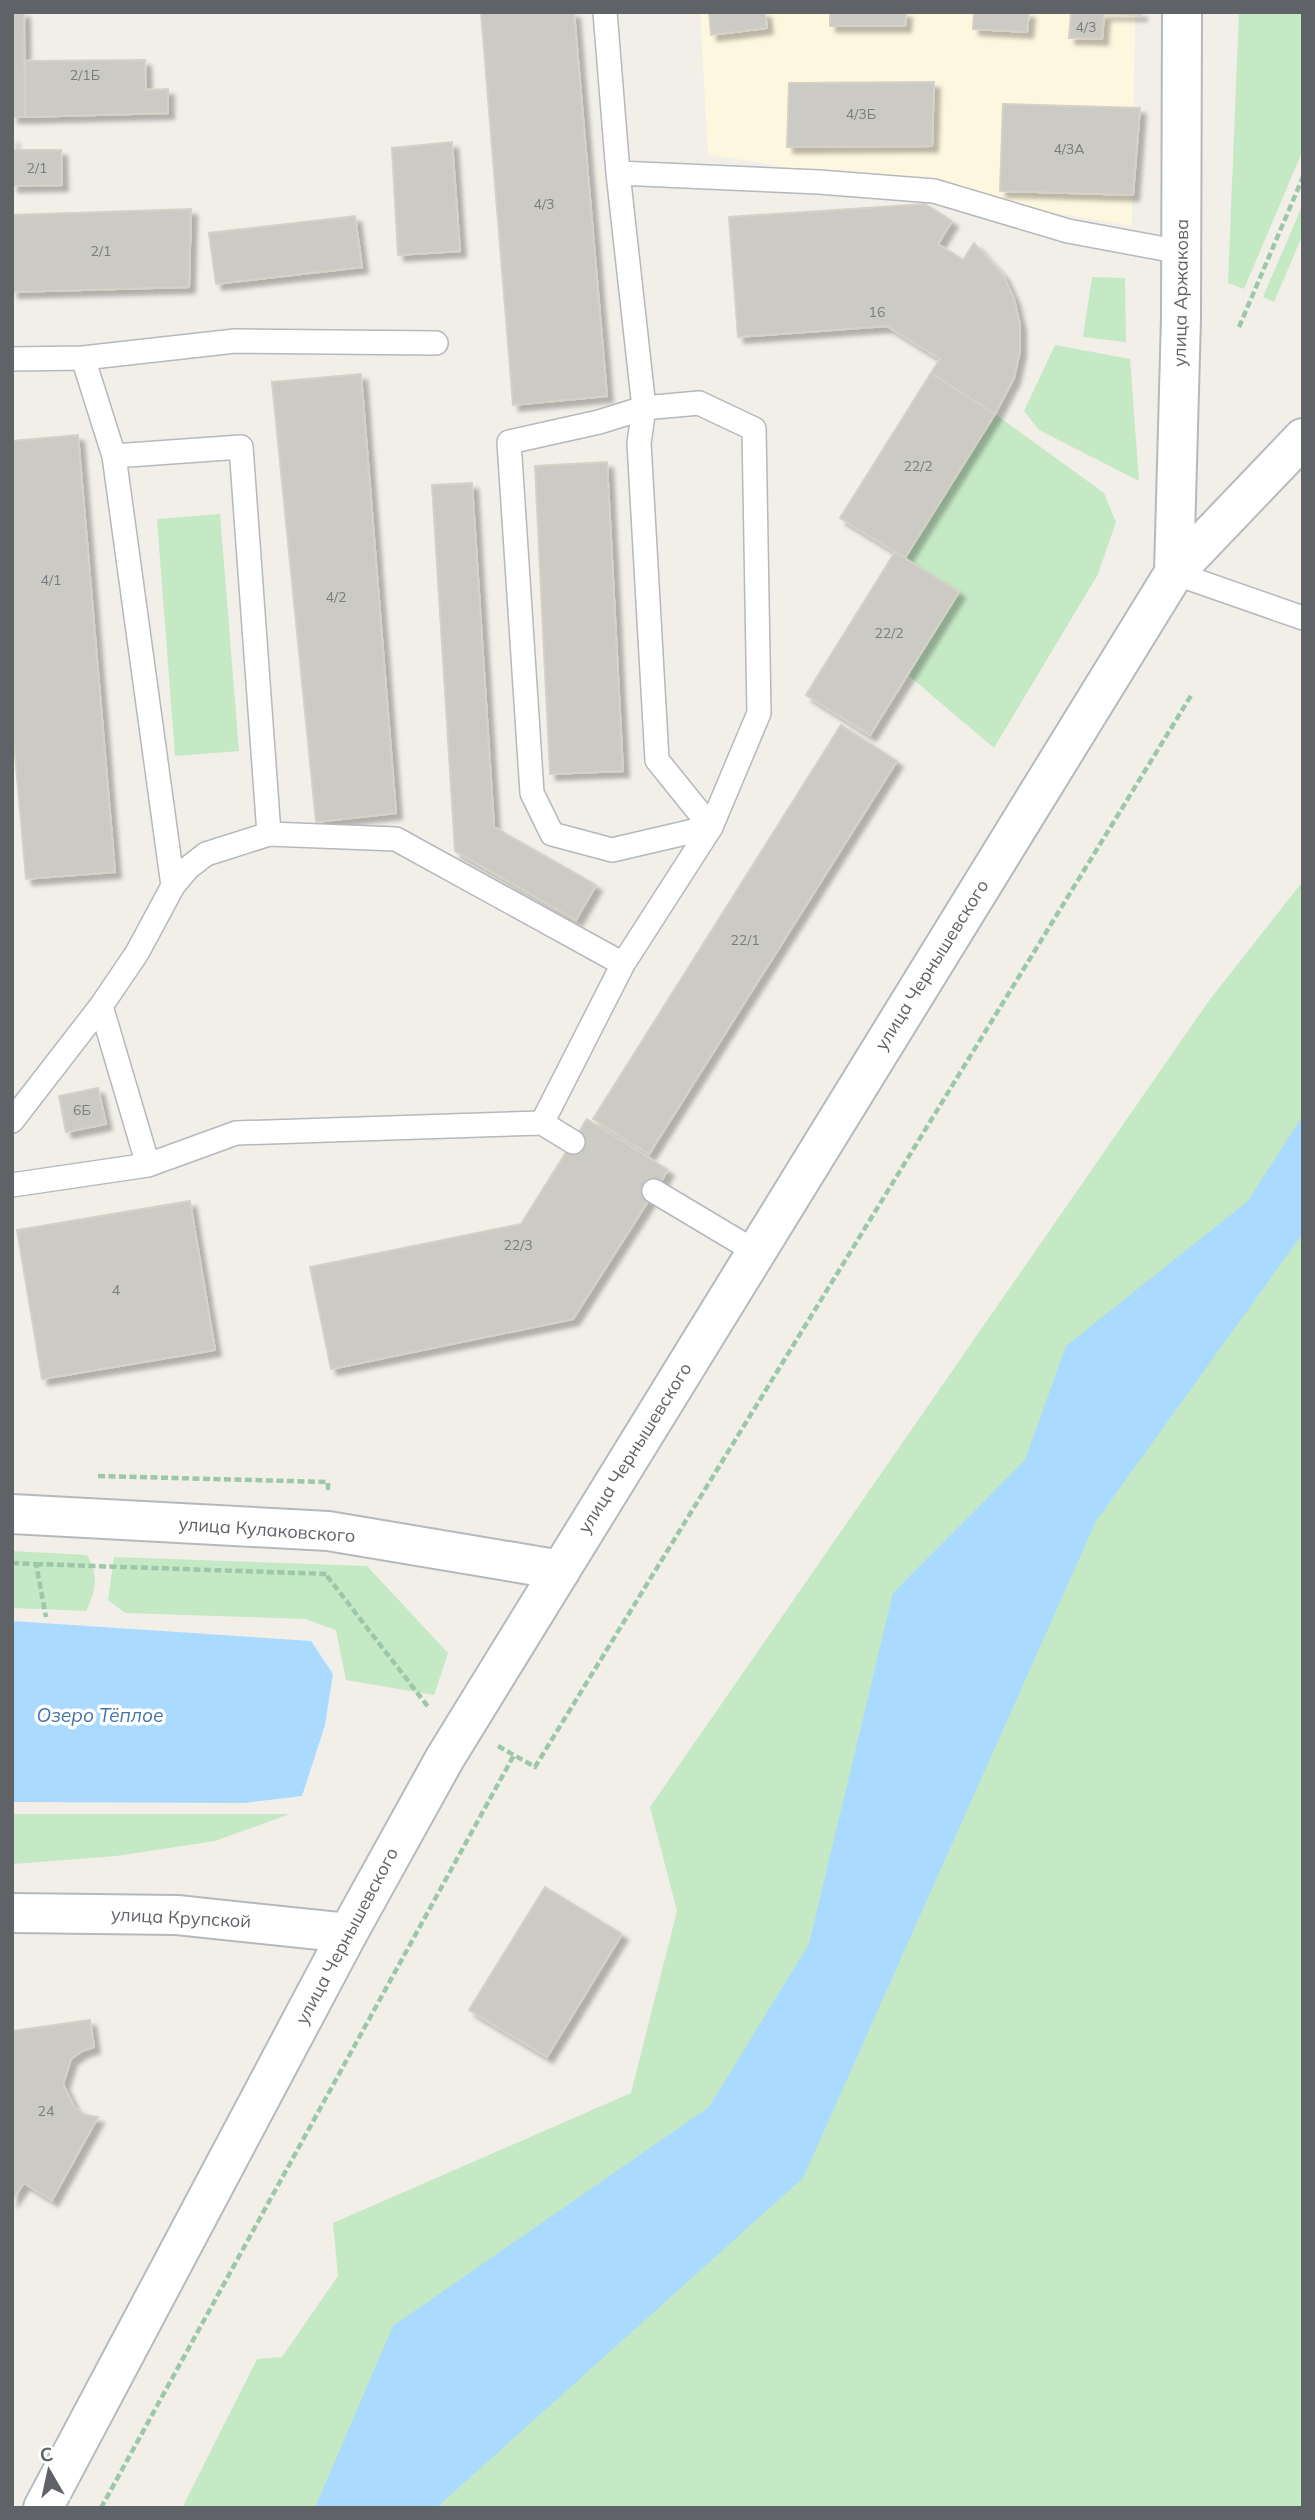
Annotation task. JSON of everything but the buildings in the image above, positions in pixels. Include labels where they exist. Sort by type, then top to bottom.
[{"type":"main road","name":"улица Аржакова","points":[[1174,573],[1181,252],[1182,12]]},
{"type":"main road","name":"улица Чернышевского","points":[[44,2508],[348,1933],[464,1728],[1174,573],[1303,438]]},
{"type":"main road","name":"улица Кулаковского","points":[[12,1514],[328,1531],[561,1570]]},
{"type":"main road","name":"улица Крупской","points":[[12,1913],[177,1915],[348,1933]]},
{"type":"lane","points":[[605,12],[618,173],[644,408],[639,443],[657,760],[711,827]]},
{"type":"lane","points":[[618,173],[819,182],[934,191],[1068,231],[1181,252]]},
{"type":"lane","points":[[12,359],[83,358],[235,341],[436,343]]},
{"type":"lane","points":[[83,358],[114,456],[173,886]]},
{"type":"lane","points":[[542,1123],[624,964],[711,827],[759,713],[754,429],[699,403],[644,408],[599,422],[509,442],[532,793],[552,834],[612,850],[711,827]]},
{"type":"lane","points":[[114,456],[241,447],[269,834]]},
{"type":"lane","points":[[1174,573],[1303,618]]},
{"type":"lane","points":[[12,1121],[101,1006],[137,953],[173,886],[188,867],[206,854],[269,834],[396,839],[624,964]]},
{"type":"lane","points":[[101,1006],[148,1165]]},
{"type":"lane","points":[[12,1185],[148,1165],[236,1133],[542,1123],[573,1142]]},
{"type":"lane","points":[[654,1191],[756,1252]]},
{"type":"path","points":[[1239,327],[1303,177]]},
{"type":"path","points":[[327,1576],[430,1709],[535,1767],[1192,694]]},
{"type":"path","points":[[12,1563],[36,1564],[46,1617]]},
{"type":"path","points":[[101,2508],[514,1755]]},
{"type":"shaded area","points":[[700,12],[1135,12],[1132,226],[708,154]]},
{"type":"green space","points":[[1239,12],[1303,12],[1303,150],[1244,289],[1228,283]]},
{"type":"green space","points":[[1303,204],[1303,234],[1274,302],[1263,297]]},
{"type":"green space","points":[[1092,277],[1125,278],[1126,342],[1083,337]]},
{"type":"green space","points":[[1055,345],[1130,359],[1139,481],[1039,430],[1024,411]]},
{"type":"green space","points":[[995,414],[1104,493],[1116,522],[1098,574],[994,748],[908,675],[959,592],[905,558]]},
{"type":"green space","points":[[220,514],[239,751],[175,756],[157,519]]},
{"type":"green space","points":[[1303,881],[1303,2508],[182,2508],[257,2359],[282,2357],[338,2276],[333,2223],[631,2093],[677,1911],[650,1807],[1208,1002]]},
{"type":"green space","points":[[12,1551],[87,1555],[95,1583],[86,1611],[12,1608]]},
{"type":"green space","points":[[114,1557],[367,1566],[448,1653],[434,1695],[346,1680],[336,1630],[305,1619],[125,1613],[108,1600]]},
{"type":"green space","points":[[12,1814],[290,1814],[215,1841],[116,1856],[12,1864]]},
{"type":"water","points":[[1303,1115],[1303,1233],[1096,1521],[803,2178],[436,2508],[315,2508],[393,2326],[709,2107],[809,1944],[893,1593],[1025,1460],[1066,1346],[1248,1201]]},
{"type":"water","name":"Озеро Тёплое","points":[[12,1621],[311,1641],[333,1674],[325,1725],[302,1796],[244,1803],[12,1802]]}]
